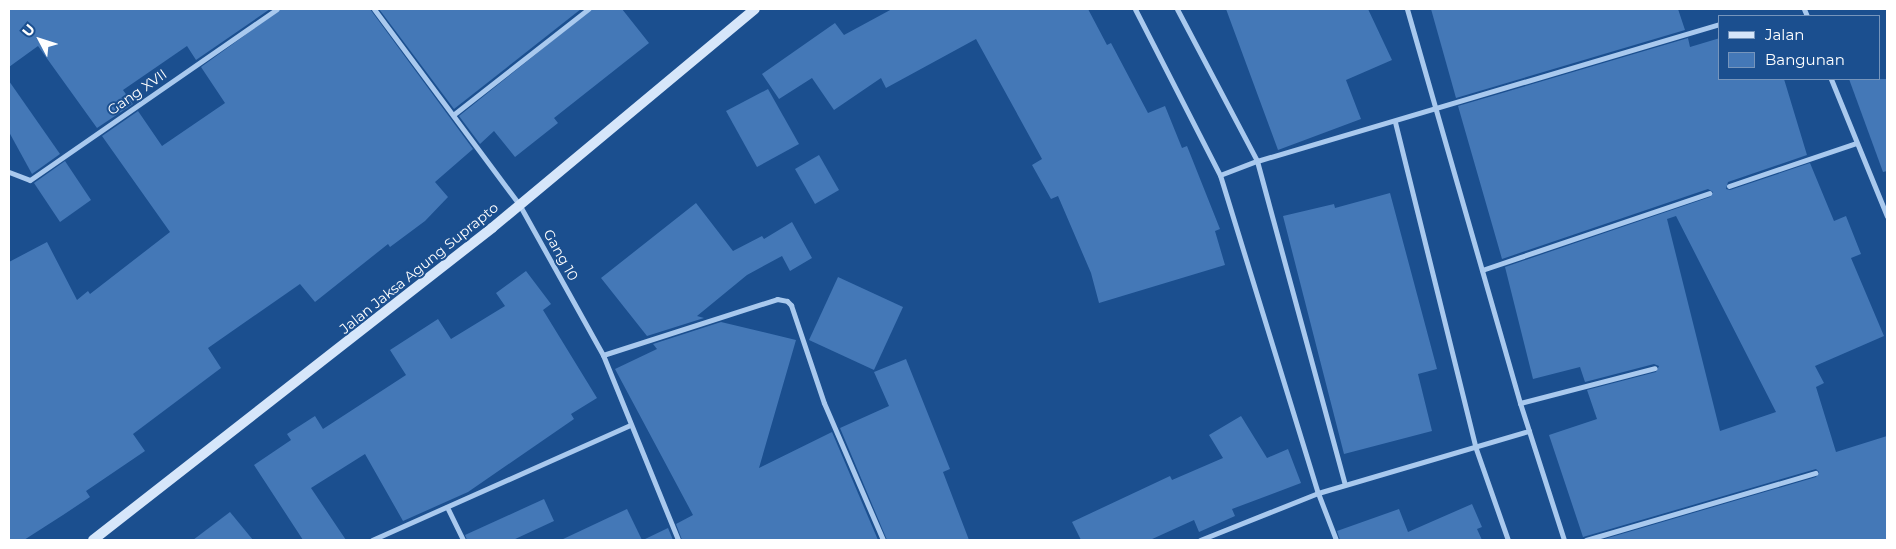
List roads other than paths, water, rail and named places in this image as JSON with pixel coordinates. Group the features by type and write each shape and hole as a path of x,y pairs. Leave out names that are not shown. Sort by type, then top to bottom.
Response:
{"main road":[{"name":"Jalan Jaksa Agung Suprapto","path":"93,540 225,440 520,204 755,9"}],"street":[{"name":"Gang XVII","path":"9,172 30,180 277,9"},
{"name":"Gang 10","path":"374,9 520,204 603,355 630,426 678,540"},
{"path":"453,115 588,9"},
{"path":"1135,9 1220,175 1318,493 1336,540"},
{"path":"1177,9 1257,162 1345,484"},
{"path":"1407,9 1520,403 1564,540"},
{"path":"1220,175 1257,162 1718,25"},
{"path":"1831,80 1887,216"},
{"path":"1395,122 1474,446 1508,540"},
{"path":"1729,186 1856,143"},
{"path":"1482,270 1709,193"},
{"path":"603,355 777,299 787,301 791,305 824,403 883,540"},
{"path":"1520,403 1655,368"},
{"path":"372,540 630,426"},
{"path":"1200,540 1318,493 1528,430"},
{"path":"1586,540 1815,473"},
{"path":"447,507 463,540"}]}
